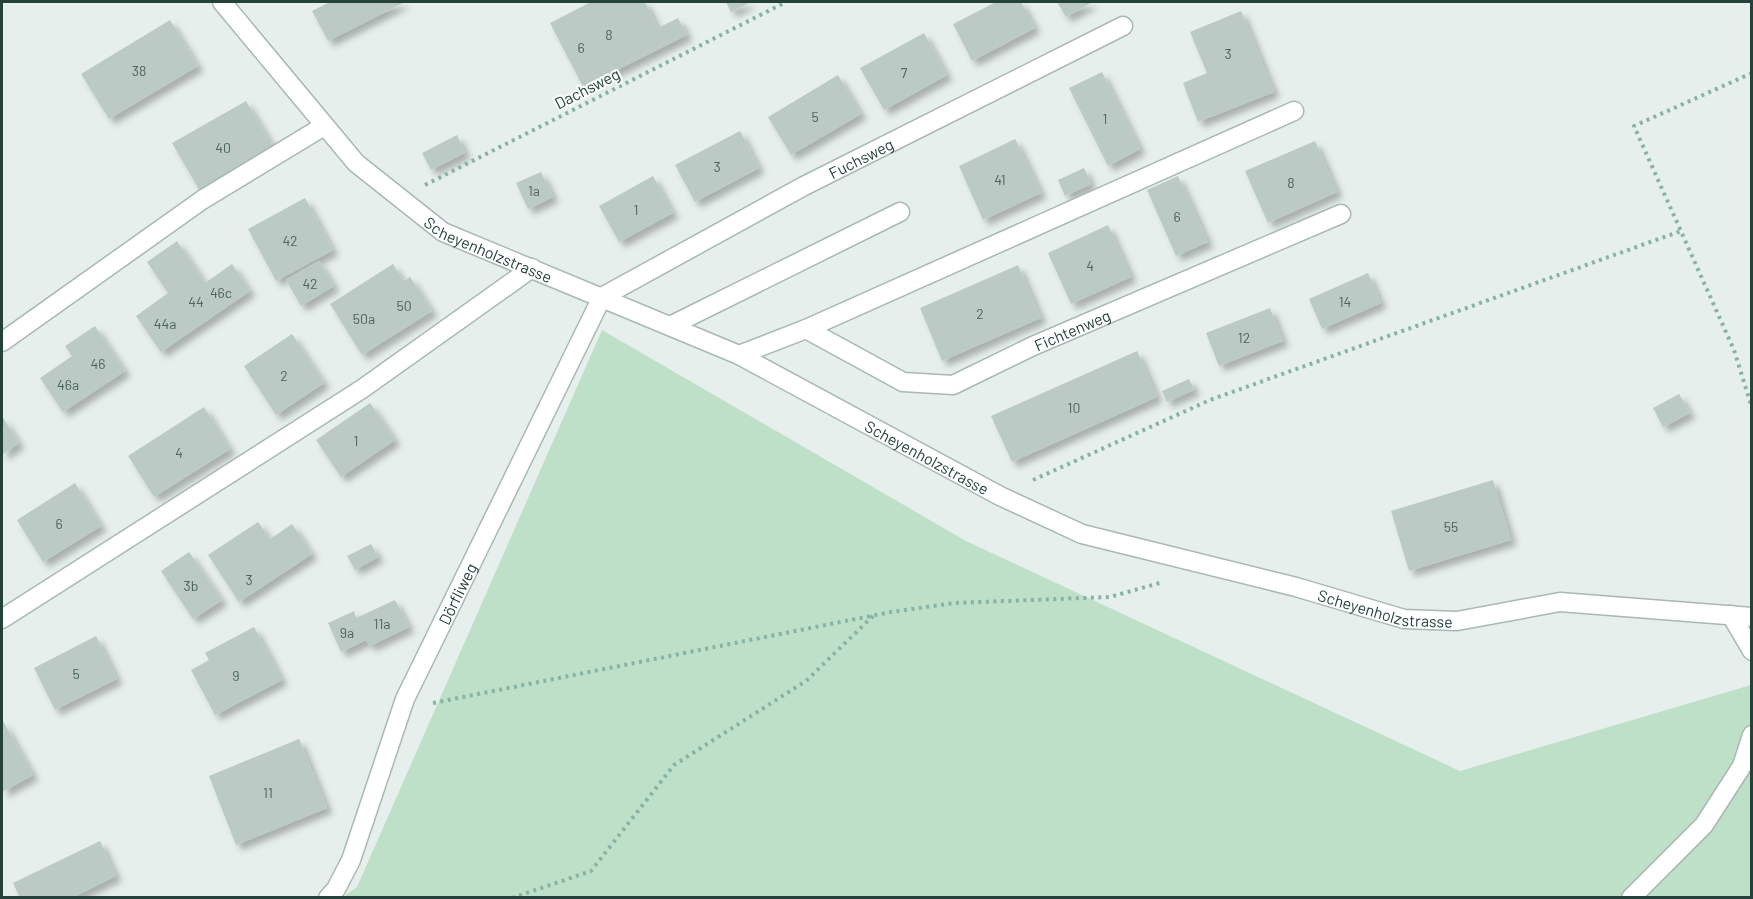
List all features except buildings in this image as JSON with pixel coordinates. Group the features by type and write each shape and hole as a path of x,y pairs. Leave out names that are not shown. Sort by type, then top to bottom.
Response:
{"street":[{"name":"Scheyenholzstrasse","path":"222,2 356,163 443,232 738,355 1000,496 1082,534 1296,586 1404,619 1457,621 1560,602 1752,616"},
{"name":"Fuchsweg","path":"602,297 804,186 1123,26"},
{"path":"738,355 806,329 1294,111"},
{"path":"2,342 202,200 324,126"},
{"path":"670,326 900,212"},
{"name":"Fichtenweg","path":"806,329 903,382 953,385 1032,346 1341,214"},
{"path":"2,619 362,389 532,268"},
{"name":"Dörfliweg","path":"328,897 336,889 351,860 401,710 464,575 513,483 602,297"},
{"path":"1731,615 1752,651"},
{"path":"1631,897 1704,825 1742,766 1752,735"}],"path":[{"name":"Dachsweg","path":"400,198 786,2"},
{"path":"1752,73 1634,126 1734,350 1752,408"},
{"path":"1000,496 1210,400 1681,231"},
{"path":"401,710 874,615 954,603 1110,597 1167,581"},
{"path":"512,897 591,871 674,765 806,681 874,615"}],"green space":[{"path":"602,330 966,541 1460,771 1751,685 1751,897 342,898 357,887"}]}
